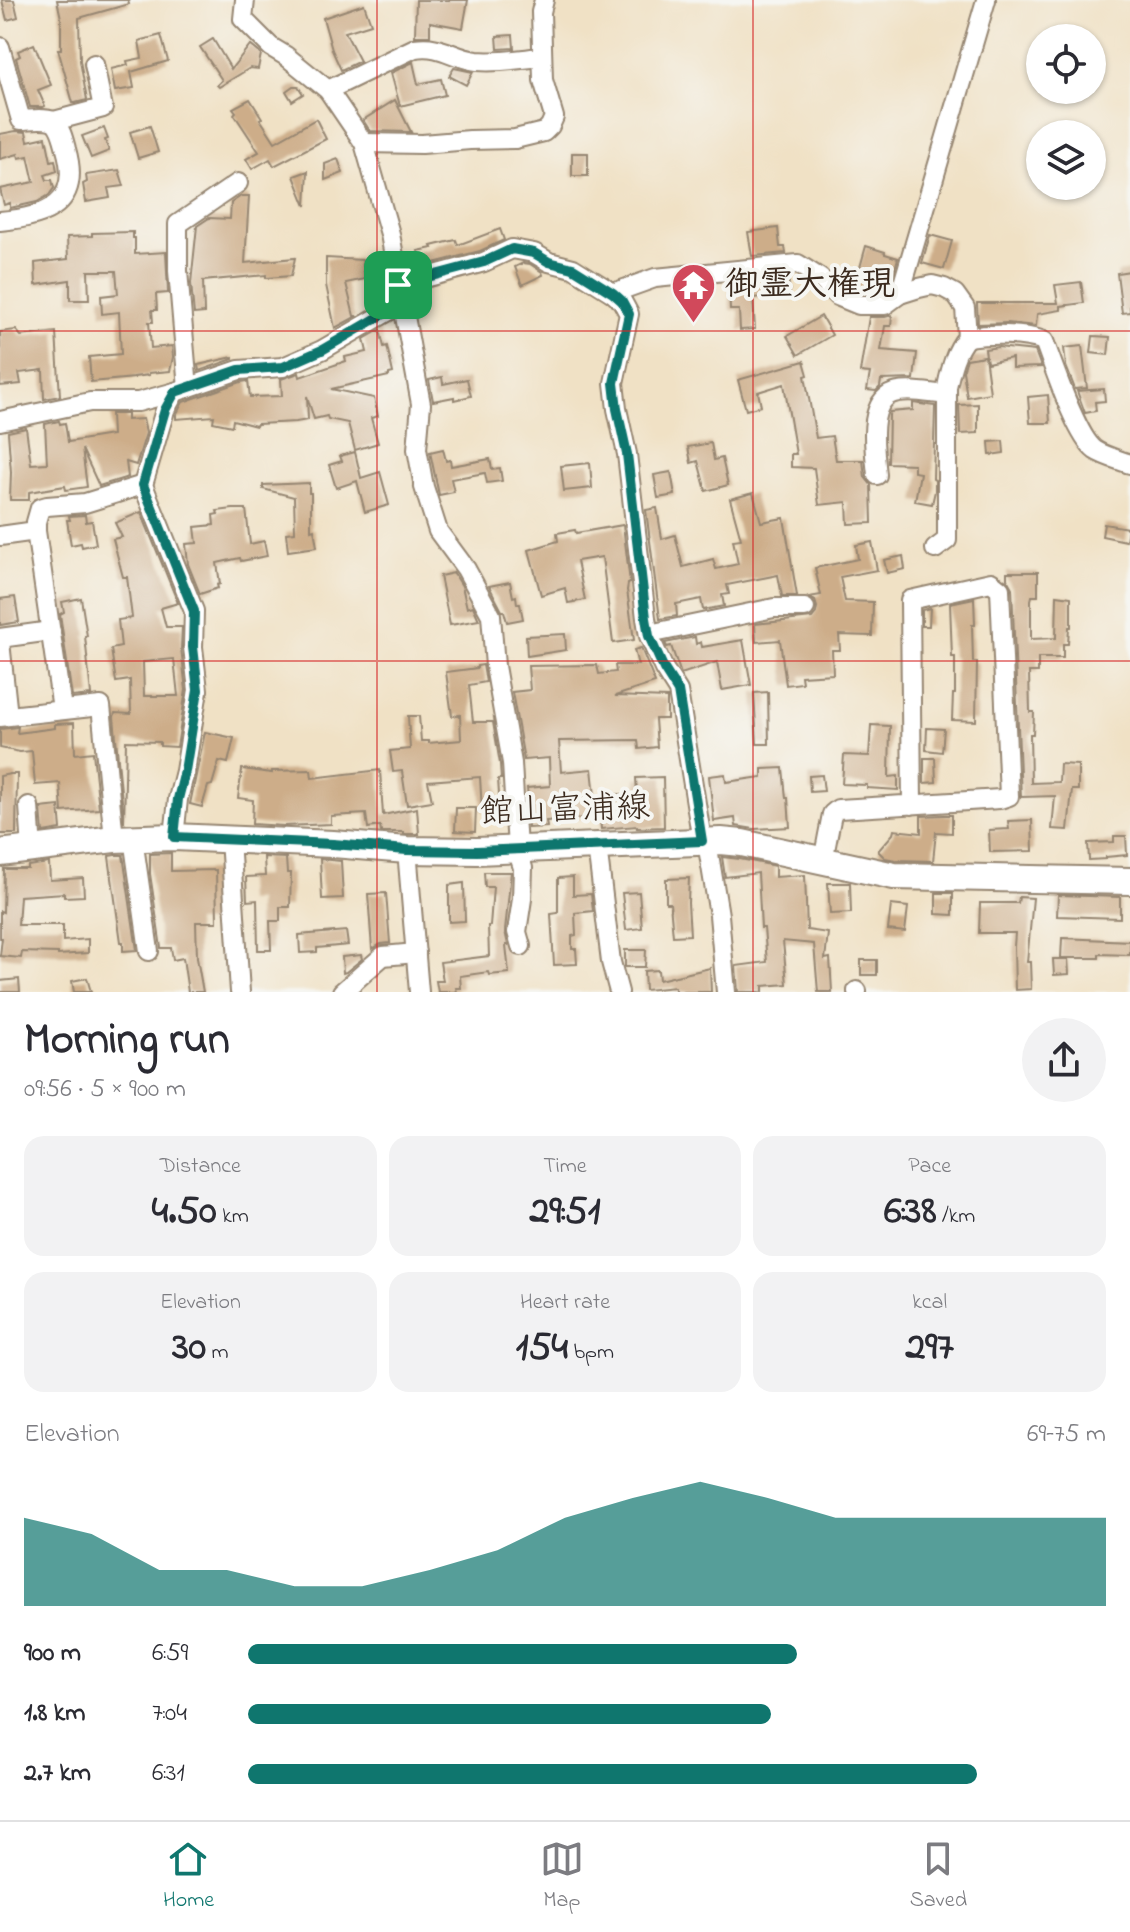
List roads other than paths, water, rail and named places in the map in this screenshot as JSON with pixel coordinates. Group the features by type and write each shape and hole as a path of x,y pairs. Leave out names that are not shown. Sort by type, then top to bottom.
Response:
{"main road":[{"name":"館山富浦線","path":"0,853 74,842 174,837 477,851 702,841 742,843 909,877 1130,881"}],"street":[{"path":"245,0 243,19 271,47 328,90 364,143 390,234 421,407 417,449 424,487 438,531 466,569 491,615 495,666 512,763 517,849 523,868 517,932 521,946"},
{"path":"364,143 422,144 515,139 544,132 554,117 543,80 541,12 544,0"},
{"path":"900,294 986,0"},
{"path":"0,47 6,94 21,120 54,121 103,108 94,64"},
{"path":"328,90 415,48 441,49 457,58 482,61 542,57"},
{"path":"0,221 25,219 40,213 67,193 71,170 54,121"},
{"path":"174,837 198,690 193,647 194,611 143,485 165,410 181,390 178,224 238,183"},
{"path":"398,285 484,262 512,249 534,253 549,262 573,268 613,293 629,314 614,383 627,454 649,634 664,669 678,691 702,841 708,848 719,915 726,992"},
{"path":"613,293 655,278 798,264 820,278 837,296 859,305 885,305 900,294 932,285 944,288 965,308 967,337"},
{"path":"0,421 90,402 138,402 239,370 283,367 322,350 389,311 398,285"},
{"path":"935,549 947,540 947,395 951,365 967,337 1034,337 1044,341 1084,437 1094,450 1130,464"},
{"path":"877,475 873,434 880,405 891,394 947,395"},
{"path":"62,709 36,531 37,515 40,508 47,506 95,501 143,485"},
{"path":"0,536 36,531"},
{"path":"823,861 832,814 838,809 912,805 1000,799 1009,796 1000,589 991,582 910,600 912,805"},
{"path":"649,634 774,608 805,608"},
{"path":"51,631 0,640 4,716 101,706 124,838 149,951"},
{"path":"29,806 32,850"},
{"path":"230,839 240,992"},
{"path":"597,846 611,962 619,992"},
{"path":"407,850 419,992"},
{"path":"342,992 383,956 416,953"}],"place":[{"name":"御霊大権現","path":"694,325"}]}
